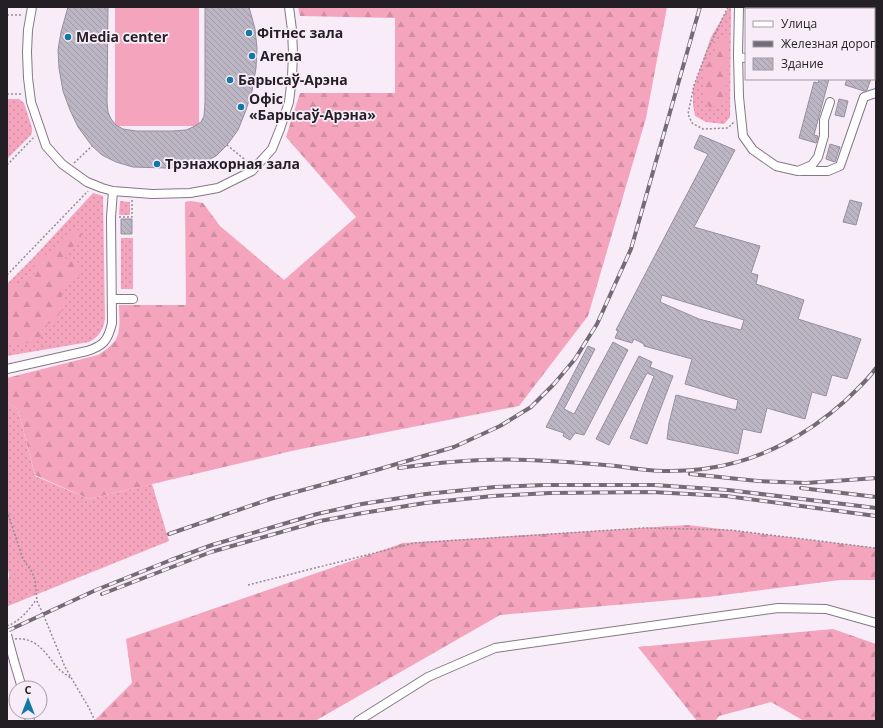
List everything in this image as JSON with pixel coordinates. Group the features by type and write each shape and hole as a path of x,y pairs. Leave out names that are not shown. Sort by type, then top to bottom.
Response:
{"street":[{"path":"32,7 26,52 28,78 31,102 46,146 62,164 87,182 112,191 152,194 190,193 218,188 252,171 272,149 289,102 292,77 293,53 289,7"},
{"path":"739,7 742,57 739,97 743,136 754,150 776,166 798,171 828,171 840,166 864,98 876,94"},
{"path":"798,171 812,165 818,157 824,136 824,120 830,102"},
{"path":"7,369 86,351 96,348 105,341 112,323 112,191"},
{"path":"112,299 133,299"},
{"path":"358,721 428,677 495,648 778,608 826,609 876,623"},
{"path":"10,637 14,661 20,680"}],"path":[{"path":"728,7 707,51 694,85 688,114 692,123 703,129 728,128 741,115"},
{"path":"7,15 25,15"},
{"path":"7,94 25,94"},
{"path":"7,165 36,135"},
{"path":"72,165 92,146"},
{"path":"227,146 249,164"},
{"path":"7,275 91,188"},
{"path":"119,217 132,217 132,198"},
{"path":"7,511 23,558 35,580 37,599 65,668 95,721"},
{"path":"248,584 414,543 644,528 730,530 876,548"},
{"path":"7,626 13,624 37,599"},
{"path":"10,637 33,642 43,649 59,668 73,681"}],"green space":[{"path":"115,7 199,7 199,126 115,126"},
{"path":"298,7 667,7 646,118 588,316 519,406 296,450 89,499 35,475 18,410 7,402 7,378 102,353 111,345 118,335 119,305 186,305 185,202 191,201 203,203 220,226 284,280 356,217 286,137 300,93 395,93 395,18 300,16"},
{"path":"729,7 731,7 730,117 724,124 706,122 695,116 693,89 711,37"},
{"path":"727,37 726,104 709,107 705,99 703,86 704,69 712,57 718,42"},
{"path":"7,99 19,99 24,103 32,132 31,135 7,159"},
{"path":"93,193 103,196 105,319 102,330 89,342 7,356 7,284"},
{"path":"120,201 130,202 130,215 119,215"},
{"path":"74,229 81,231 81,238 65,258 79,263 80,275 75,281 67,283 65,286 61,294 64,301 63,308 55,320 43,327 40,338 29,343 11,344 7,349 7,290 9,290 13,284 24,283 33,276 35,272 34,262 44,255 51,254 63,238"},
{"path":"121,238 133,238 133,289 121,289"},
{"path":"7,402 18,410 35,476 89,499 152,484 169,541 8,606"},
{"path":"688,525 876,548 876,580 840,580 708,597 500,615 315,721 94,721 132,683 126,639 403,543"},
{"path":"833,629 876,644 876,721 804,721 771,702 719,716 715,721 697,721 638,647"}],"building":[{"name":"Барысаў-Арэна","path":"68,7 108,7 107,102 108,112 116,125 123,129 136,131 173,131 186,130 193,127 201,122 204,116 205,7 249,7 255,29 257,48 256,68 252,91 246,110 238,130 227,145 216,156 204,162 186,167 133,167 116,162 102,155 92,146 78,127 63,91 58,50"},
{"path":"819,80 829,80 814,135 818,136 816,143 799,138 814,82 818,83"},
{"path":"847,80 871,80 867,90 864,91 845,85"},
{"path":"839,99 848,101 844,117 835,115"},
{"path":"700,135 735,150 694,227 760,246 751,273 758,275 756,284 804,300 798,319 861,339 847,379 832,375 826,396 812,392 805,419 767,408 761,433 743,429 738,454 667,439 669,423 676,395 736,410 738,400 685,384 692,359 644,346 644,344 634,339 632,343 615,338 618,331 616,330 708,154 694,148","holes":["662,295 744,320 741,330 699,319 660,302"]},
{"path":"830,144 840,147 835,162 826,159"},
{"path":"850,200 862,203 856,225 843,222"},
{"path":"121,219 132,219 132,234 121,234"},
{"path":"613,342 628,350 584,435 575,433 570,440 563,436 564,433 546,427 588,346 595,349 564,409 574,414"},
{"path":"639,356 652,362 650,367 673,376 647,444 630,438 654,376 647,373 609,445 596,439"}],"railway":[{"path":"169,534 270,499 454,447 500,426 531,407 554,384 575,359 597,324 631,249 700,7"},
{"path":"399,468 479,460 572,462 664,471 698,470 728,465 764,453 782,445 815,425 845,401 876,368"},
{"path":"690,474 758,481 806,483 876,478"},
{"path":"7,631 96,590 212,545 317,514 362,504 426,494 495,487 544,485 654,485 728,490 876,508"},
{"path":"801,488 876,497"},
{"path":"102,594 211,552 320,521 425,503 493,496 550,493 652,492 726,496 876,516"}],"place":[{"name":"Фітнес зала","path":"249,33"},
{"name":"Media center","path":"68,37"},
{"name":"Arena","path":"252,56"},
{"name":"Барысаў-Арэна","path":"230,80"},
{"name":"Офіс «Барысаў-Арэна»","path":"241,107"},
{"name":"Трэнажорная зала","path":"157,164"}]}
